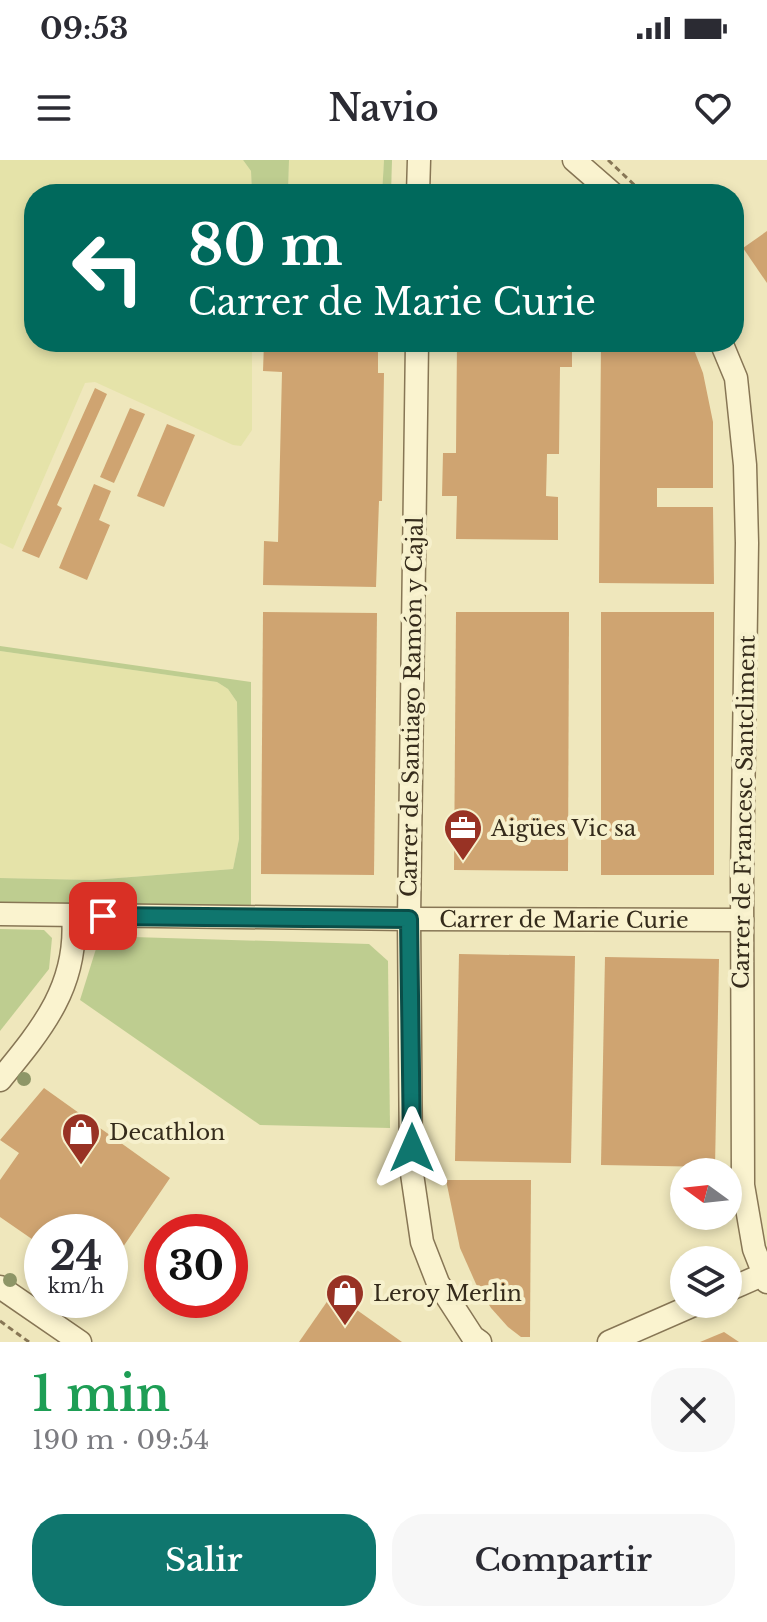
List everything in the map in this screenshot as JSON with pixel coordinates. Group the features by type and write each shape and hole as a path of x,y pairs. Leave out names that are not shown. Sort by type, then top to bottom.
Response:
{"street":[{"path":"418,184 419,160"},
{"path":"574,160 602,184"},
{"name":"Carrer de Santiago Ramón y Cajal","path":"417,352 409,919 411,1167 422,1242 438,1283 480,1342"},
{"name":"Carrer de Francesc Santcliment","path":"725,352 736,378 745,465 747,543 742,920 743,1185 754,1249 765,1278"},
{"name":"Carrer de Marie Curie","path":"0,914 742,920"},
{"path":"0,1080 55,1007 73,961 73,915"},
{"path":"742,1285 765,1278"},
{"path":"0,1287 80,1342"},
{"path":"609,1342 670,1315"}],"path":[{"path":"0,1321 29,1342"}],"shaded area":[{"path":"0,160 243,160 251,171 252,184 24,184 24,352 252,352 252,430 241,446 233,445 95,382 85,383 13,549 0,543"},
{"path":"289,160 384,160 383,184 288,184"},
{"path":"0,651 217,682 228,689 237,702 239,839 233,869 93,880 0,878"}],"green space":[{"path":"243,160 289,160 288,184 252,184 251,171"},
{"path":"384,160 392,160 391,184 383,184"},
{"path":"0,646 251,682 251,910 0,905 0,878 93,880 233,869 239,839 237,702 228,689 217,682 0,651"},
{"path":"0,929 44,930 52,938 49,969 0,1031"},
{"path":"100,936 369,944 388,961 390,1128 260,1125 80,1000"}],"building":[{"path":"767,231 767,283 744,249"},
{"path":"264,352 378,352 378,373 384,373 382,501 379,501 376,587 263,585 264,541 278,542 282,372 263,371"},
{"path":"457,352 572,352 572,367 560,367 559,454 547,454 546,496 558,497 558,540 456,539 457,496 442,496 443,453 456,453"},
{"path":"601,352 695,352 703,373 713,422 713,488 657,488 657,507 713,507 714,584 599,583"},
{"path":"95,388 107,394 57,505 62,508 39,558 22,551"},
{"path":"130,408 145,414 114,483 100,477"},
{"path":"167,424 195,435 164,507 137,496"},
{"path":"94,484 111,491 99,520 110,525 87,580 59,568"},
{"path":"263,612 377,613 374,875 261,874"},
{"path":"456,612 569,612 568,871 454,870"},
{"path":"601,612 714,612 714,875 601,875"},
{"path":"459,954 575,956 571,1163 455,1161"},
{"path":"605,957 719,959 715,1158 670,1158 670,1166 601,1165"},
{"name":"Decathlon","path":"44,1088 170,1178 128,1240 128,1214 24,1214 24,1234 0,1217 0,1180 19,1153 0,1140"},
{"path":"446,1180 531,1180 530,1337 521,1337 508,1327 476,1284 460,1248"},
{"name":"Leroy Merlin","path":"333,1293 402,1342 299,1342"},
{"path":"724,1332 739,1342 700,1342"}],"place":[{"name":"Aigües Vic sa","path":"463,862"},
{"name":"Decathlon","path":"81,1166"},
{"name":"Leroy Merlin","path":"345,1327"}],"route":[{"path":"103,916 409,919 412,1148"}]}
